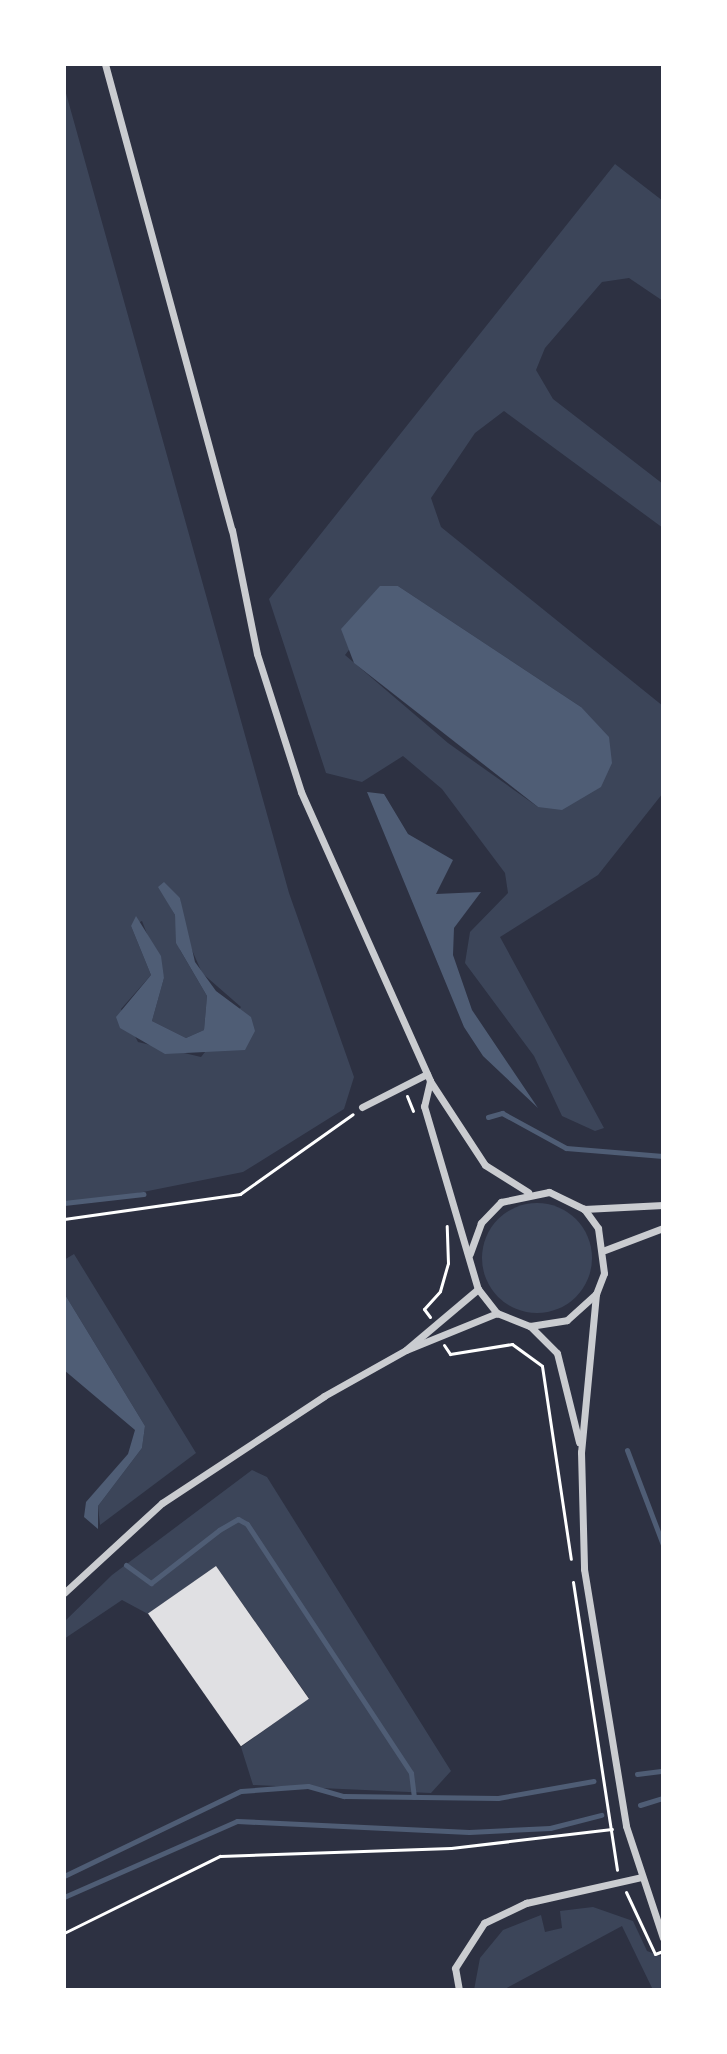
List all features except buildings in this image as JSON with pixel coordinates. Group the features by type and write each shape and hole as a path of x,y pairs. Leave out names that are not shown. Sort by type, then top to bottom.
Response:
{"street":[{"path":"105,64 232,530 257,654 301,792 428,1077 485,1165 528,1192"},
{"path":"362,1107 428,1077"},
{"path":"428,1077 424,1106 478,1289 497,1313 530,1326 561,1363 581,1452"},
{"path":"470,1254 481,1223 501,1202 528,1192 549,1192 584,1209 663,1205"},
{"path":"584,1209 605,1250 596,1294 581,1452 584,1569 617,1780 641,1877 663,1938"},
{"path":"605,1250 663,1228"},
{"path":"64,1593 162,1503 406,1350 434,1322 478,1289"},
{"path":"530,1326 567,1320 596,1294"},
{"path":"406,1350 497,1313"},
{"path":"459,1990 455,1968 484,1923 526,1903 641,1877"}],"path":[{"path":"64,1219 240,1194 362,1107"},
{"path":"434,1322 424,1309 440,1291 448,1263 443,1211"},
{"path":"441,1338 450,1354 512,1344 542,1366 566,1507 580,1659 621,1882 655,1954 663,1951"},
{"path":"64,1933 220,1856 451,1848 612,1829"}],"shaded area":[{"path":"64,86 289,893 354,1077 344,1109 243,1172 88,1203 64,1203","holes":["160,888 180,898 185,934 202,973 241,1007 201,1057 138,1042 121,1009 151,975 131,926 142,921 164,978 152,1021 186,1038 204,1030 207,996 180,950 175,915"]},
{"path":"615,164 663,201 663,301 629,278 602,282 545,348 536,370 553,399 663,484 663,528 504,411 475,433 431,498 441,527 663,706 663,793 598,875 500,937 604,1128 595,1131 562,1116 534,1056 465,963 470,932 508,893 505,873 442,789 403,756 362,782 326,773 269,599","holes":["398,586 581,707 538,807 448,743 345,655"]},
{"path":"380,586 398,586 581,707 609,737 612,763 601,787 562,810 538,807 354,663 341,629"},
{"path":"367,792 384,794 408,834 453,860 436,894 481,892 454,928 453,955 472,1010 538,1108 483,1056 464,1027"},
{"path":"164,882 180,898 195,962 216,991 251,1017 255,1031 245,1050 165,1054 120,1028 116,1017 151,975 131,926 136,916 161,956 164,978 152,1021 186,1038 204,1030 207,996 176,943 175,915 158,887"},
{"path":"537,1203 558,1207 576,1219 588,1237 592,1258 588,1279 576,1297 558,1309 537,1313 516,1309 498,1297 486,1279 482,1258 486,1237 498,1219 516,1207"},
{"path":"74,1254 196,1453 100,1525 98,1506 142,1448 145,1426 64,1293 64,1260"},
{"path":"64,1293 145,1426 142,1448 98,1506 98,1529 84,1517 86,1502 128,1454 135,1430 64,1370"},
{"path":"252,1470 267,1477 451,1771 431,1793 253,1785 241,1747 309,1698 216,1566 148,1614 122,1600 64,1639 64,1622 112,1575"},
{"path":"593,1907 633,1921 647,1951 663,1957 663,1990 653,1990 622,1926 503,1990 474,1990 480,1958 503,1930 541,1915 545,1932 562,1928 560,1911"}],"waterway":[{"path":"488,1117 502,1113 566,1148 663,1156"},
{"path":"64,1203 143,1194"},
{"path":"627,1450 663,1545"},
{"path":"126,1565 151,1583 219,1530 238,1519 247,1524 411,1773 414,1797"},
{"path":"637,1774 663,1771"},
{"path":"64,1876 241,1791 308,1786 344,1796 498,1798 593,1781"},
{"path":"640,1805 663,1798"},
{"path":"64,1897 237,1821 469,1832 550,1828 601,1815"}]}
